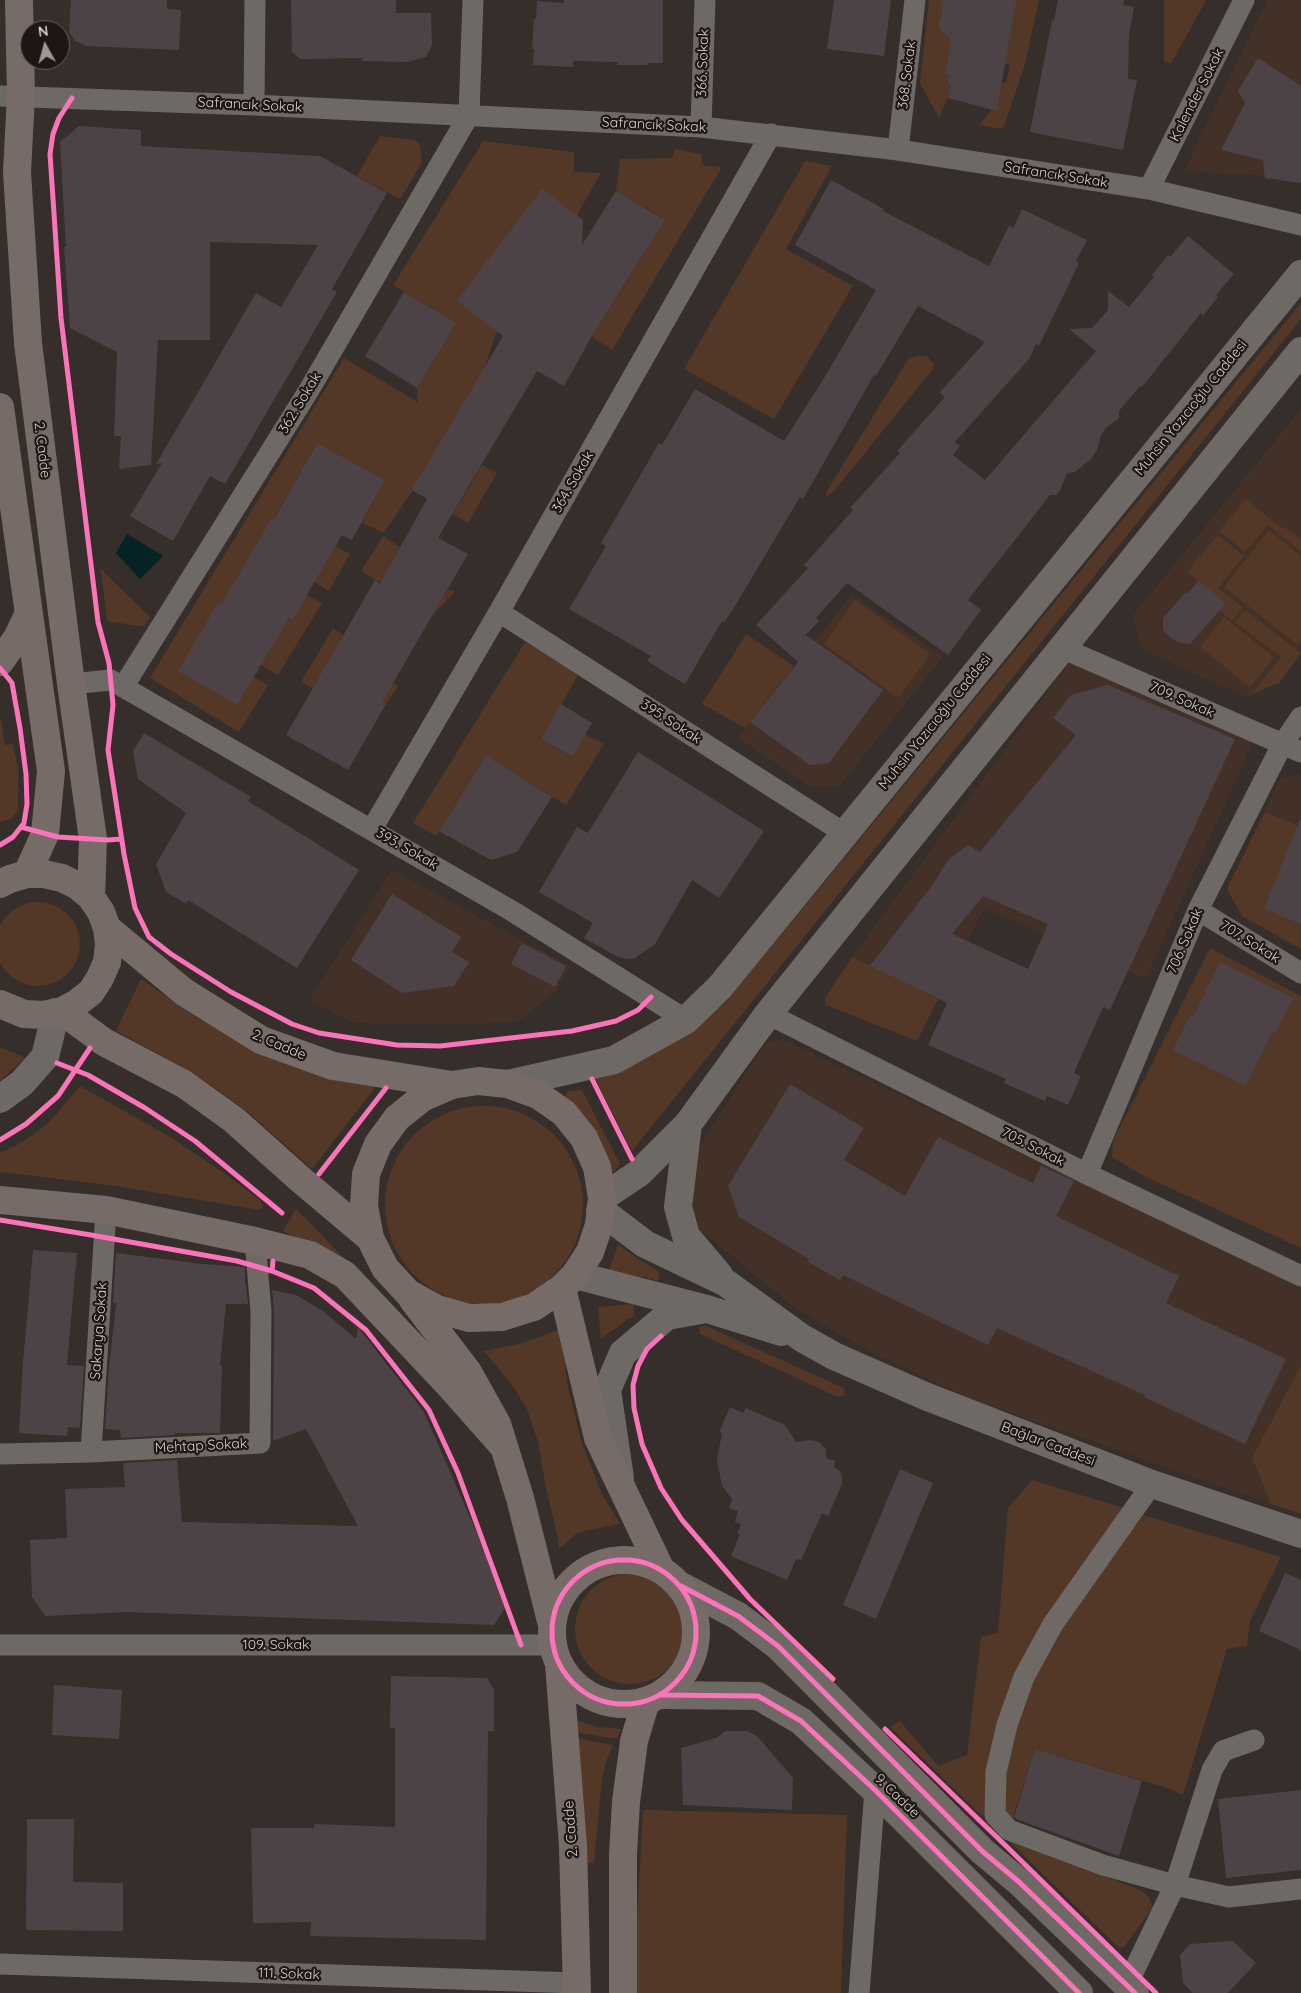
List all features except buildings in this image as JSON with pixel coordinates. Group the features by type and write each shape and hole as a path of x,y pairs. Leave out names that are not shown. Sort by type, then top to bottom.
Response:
{"main road":[{"name":"2. Cadde","path":"18,0 10,96 28,343 71,684 94,839 91,897"},
{"name":"Muhsin Yazıcıoğlu Caddesi","path":"508,1084 614,1060 686,1020 720,986 1301,274"},
{"path":"601,1204 639,1173 688,1124 768,1014 1301,351"},
{"path":"0,407 51,771 46,834 9,877"},
{"path":"0,662 18,638 28,615"},
{"path":"0,1004 6,1008 26,1014 43,1015 59,1012 78,1003 90,992 100,978 108,954 107,928 101,912 91,897 78,886 62,878 44,874 9,877"},
{"name":"2. Cadde","path":"107,928 184,992 261,1040 333,1066 452,1085"},
{"path":"0,1099 22,1083 45,1057 59,1012"},
{"path":"59,1012 104,1042 184,1084 234,1120 370,1238"},
{"path":"408,1292 436,1309 469,1318 502,1317 534,1307 568,1281 590,1252 599,1225 601,1204 597,1167 584,1138 564,1113 538,1095 508,1084 478,1081 452,1085 422,1098 397,1118 378,1144 366,1174 364,1206 370,1238 385,1268 408,1292 468,1372 497,1424 520,1498 554,1645 571,1682 587,1694 606,1702 626,1704 654,1698 680,1678 692,1657 697,1632 693,1608 671,1578 598,1438 568,1281"},
{"path":"688,1124 678,1208 686,1236 726,1283"},
{"path":"0,1200 106,1210 255,1241 310,1255 346,1275 504,1447"},
{"path":"601,1204 645,1244 726,1283 802,1338"},
{"path":"568,1281 707,1309 802,1338"},
{"path":"621,1485 607,1390 623,1353 667,1316 707,1309"},
{"name":"Bağlar Caddesi","path":"802,1338 834,1356 925,1396 1152,1484 1301,1534"},
{"path":"554,1645 558,1602 572,1582 591,1567 614,1560 638,1561 671,1578"},
{"name":"9. Cadde","path":"671,1578 738,1616 778,1646 982,1850 1018,1881 1131,1989"},
{"name":"2. Cadde","path":"554,1645 573,1846 577,1988"},
{"name":"9. Cadde","path":"654,1698 758,1696 801,1721 874,1790 1079,1993"},
{"path":"623,1993 623,1854 626,1802 634,1741 654,1698"}],"street":[{"path":"254,105 255,0"},
{"path":"469,115 473,0"},
{"name":"366. Sokak","path":"701,127 705,0"},
{"name":"368. Sokak","path":"898,150 915,0"},
{"name":"Kalender Sokak","path":"1149,189 1244,0"},
{"name":"Safrancık Sokak","path":"10,96 254,105 701,127 898,150 1149,189 1301,225"},
{"name":"362. Sokak","path":"123,687 309,390 469,115"},
{"name":"364. Sokak","path":"372,829 499,612 771,134"},
{"name":"395. Sokak","path":"499,612 844,833"},
{"name":"709. Sokak","path":"1062,648 1292,748"},
{"name":"393. Sokak","path":"71,684 111,680 520,916 686,1020"},
{"name":"706. Sokak","path":"1086,1174 1198,910 1292,748 1301,717"},
{"name":"707. Sokak","path":"1198,910 1301,973"},
{"name":"705. Sokak","path":"768,1014 1086,1174 1301,1276"},
{"name":"Sakarya Sokak","path":"92,1452 106,1210"},
{"name":"Mehtap Sokak","path":"0,1454 92,1452 260,1443 261,1312 255,1241"},
{"path":"1152,1484 1058,1617 1024,1677 1007,1725 996,1772 995,1815 1009,1830 1103,1865 1175,1885 1229,1897 1301,1889"},
{"name":"109. Sokak","path":"0,1645 554,1645"},
{"path":"1131,1989 1175,1885 1212,1770 1223,1750 1254,1740"},
{"path":"860,1993 874,1790"},
{"name":"111. Sokak","path":"0,1964 577,1988"}],"shaded area":[{"path":"929,0 1039,0 1024,68 1003,129 979,125 992,109 1002,83 1006,83 1010,65 950,50 944,74 949,75 947,84 951,85 948,98 939,118 920,83"},
{"path":"1164,0 1206,0 1171,64 1164,61"},
{"path":"1267,0 1301,0 1301,178 1184,171"},
{"path":"380,136 415,140 420,145 422,163 400,199 357,176"},
{"path":"483,141 574,152 574,172 601,173 577,215 519,295 494,339 485,367 413,490 384,533 362,523 385,480 317,443 235,587 291,620 306,595 322,603 278,675 261,665 254,677 268,685 239,732 150,678 344,358 418,402 417,388 456,323 393,285"},
{"path":"675,149 701,154 702,165 722,167 612,350 586,333 604,317 665,220 645,207 641,213 636,203 616,191 620,159 672,158"},
{"path":"805,161 832,166 786,249 853,286 774,419 684,369"},
{"path":"1301,303 1301,319 632,1151 595,1078 672,1040 725,1003"},
{"path":"926,356 934,363 933,369 835,490 825,498 828,489 909,358"},
{"path":"1301,409 1301,655 1279,683 1246,697 1141,649 1133,615"},
{"path":"482,465 497,473 468,523 453,514"},
{"path":"1246,499 1280,527 1286,528 1301,539 1301,552 1268,525 1245,552 1219,531"},
{"path":"1269,530 1301,556 1301,642 1298,645 1224,587"},
{"path":"1218,535 1244,556 1218,588 1243,608 1232,621 1219,610 1225,603 1187,572"},
{"path":"383,536 400,547 391,565 445,595 448,590 455,591 434,614 361,571"},
{"path":"328,542 350,554 329,591 314,582"},
{"path":"101,569 150,617 144,627 107,621"},
{"path":"852,594 943,657 839,787 811,787 738,738"},
{"path":"855,600 930,654 898,698 824,644"},
{"path":"1245,610 1301,653 1279,683 1252,694 1281,657 1235,622"},
{"path":"1224,617 1274,657 1250,687 1200,647"},
{"path":"333,628 343,635 336,649 398,686 386,704 313,689 301,682"},
{"path":"746,634 794,666 745,728 702,704"},
{"path":"525,642 579,674 541,739 571,757 585,734 604,744 566,805 486,757 436,836 413,823"},
{"path":"1071,660 1254,740 1146,979 984,908 938,999 852,957"},
{"path":"0,715 5,745 13,744 18,769 18,810 11,819 0,822"},
{"path":"1301,774 1301,949 1242,916 1227,889 1280,779"},
{"path":"1265,812 1298,826 1301,949 1242,916 1227,889"},
{"path":"392,870 570,966 558,989 519,1021 463,1025 353,1023 309,1000"},
{"path":"38,902 61,909 73,921 80,944 73,967 61,979 38,986 15,979 3,967 -4,944 3,921 15,909"},
{"path":"1210,948 1301,996 1301,1248 1144,1176 1112,1157 1113,1141"},
{"path":"852,957 938,999 917,1041 826,1005 825,998"},
{"path":"141,979 199,1019 230,1035 377,1085 312,1169 249,1113 215,1088 183,1067 116,1031"},
{"path":"777,1040 791,1043 1301,1288 1301,1365 1252,1458 1271,1504 969,1398 873,1353 795,1308 698,1228 684,1186 687,1167 760,1050 767,1042"},
{"path":"0,1047 25,1058 0,1081"},
{"path":"80,1086 172,1138 260,1200 263,1206 260,1210 116,1186 0,1172 0,1153 37,1132 53,1118"},
{"path":"582,1090 620,1164 613,1173 609,1172 564,1097 568,1091"},
{"path":"484,1106 513,1110 531,1118 554,1135 571,1158 579,1176 583,1205 579,1234 571,1252 554,1275 531,1292 513,1300 484,1304 455,1300 437,1292 414,1275 397,1252 389,1234 385,1205 389,1176 397,1158 414,1135 437,1118 455,1110"},
{"path":"296,1209 372,1287 308,1244 283,1231"},
{"path":"618,1245 660,1273 658,1281 644,1277 606,1279"},
{"path":"633,1304 635,1316 601,1339 598,1307"},
{"path":"706,1326 844,1388 845,1395 838,1397 700,1334 699,1327"},
{"path":"561,1329 567,1383 581,1440 602,1494 620,1524 576,1534 559,1549 538,1442 527,1409 510,1382 484,1351 519,1344"},
{"path":"1301,1365 1301,1514 1271,1504 1252,1458"},
{"path":"1032,1480 1127,1509 1049,1619 990,1812 982,1816 890,1727 900,1721 938,1766 967,1755 981,1637 998,1633 1008,1508"},
{"path":"1144,1515 1281,1557 1250,1621 1247,1646 1227,1649 1183,1795 1168,1788 1035,1749 1011,1824 1001,1809 1010,1747 1031,1680 1083,1592"},
{"path":"630,1574 651,1578 669,1590 681,1608 685,1629 681,1650 669,1668 651,1680 630,1684 609,1680 591,1668 579,1650 575,1629 579,1608 591,1590 609,1578"},
{"path":"573,1719 597,1727 622,1729 616,1739 574,1732"},
{"path":"575,1738 613,1745 602,1778 594,1863 587,1863"},
{"path":"643,1810 847,1815 841,1993 633,1993"},
{"path":"1012,1839 1142,1891 1150,1899 1153,1907 1124,1947 1119,1948 1009,1841"}],"water":[{"path":"127,534 163,556 140,579 116,553"}],"cycle path":[{"path":"72,98 59,118 53,134 50,154 61,318 98,622 109,663 113,705 108,750 124,854 135,908 149,937 171,954 231,992 292,1024 319,1033 397,1045 440,1046 572,1031 616,1021 638,1010 651,997"},
{"path":"0,668 12,683 26,774 27,804 24,823 13,837 0,845"},
{"path":"21,827 58,837 121,839"},
{"path":"0,1140 26,1124 58,1096 90,1048"},
{"path":"57,1063 88,1075 145,1108 195,1141 282,1213"},
{"path":"592,1079 632,1159"},
{"path":"319,1174 386,1088"},
{"path":"0,1220 237,1261 272,1271"},
{"path":"273,1261 272,1271 314,1288 366,1330 429,1410 458,1473 521,1645"},
{"path":"661,1336 647,1349 638,1366 633,1385 634,1408 642,1444 661,1488 682,1520 750,1599 833,1679"},
{"path":"624,1560 652,1565 675,1581 691,1604 696,1632 691,1660 675,1683 652,1699 624,1704 596,1699 573,1683 557,1660 552,1632 557,1604 573,1581 596,1565 624,1560"},
{"path":"681,1586 738,1616 778,1646 982,1851 1018,1881 1135,1993"},
{"path":"661,1695 758,1696 801,1721 875,1790 1079,1993"},
{"path":"885,1729 1156,1993"}]}
